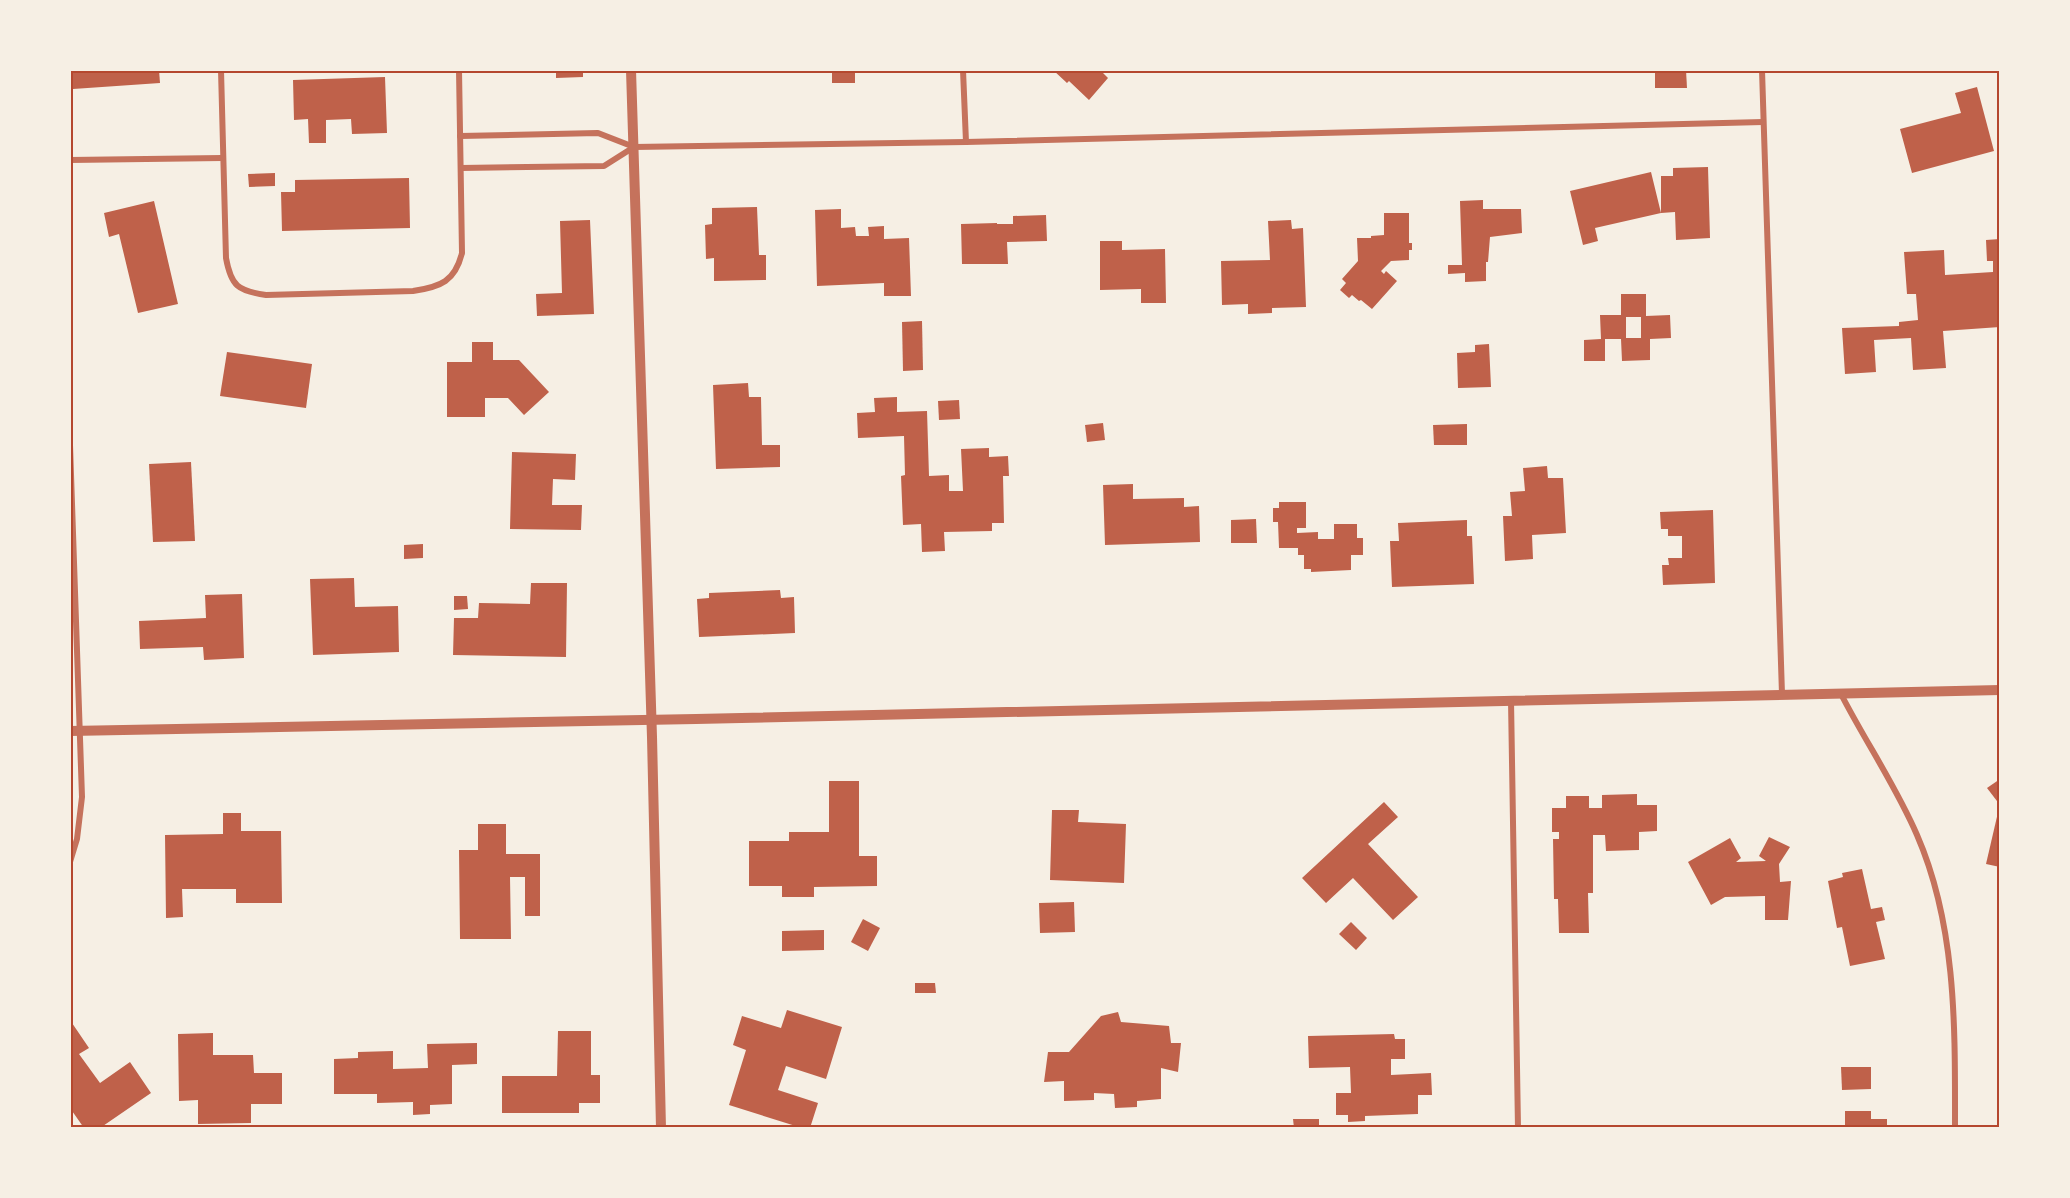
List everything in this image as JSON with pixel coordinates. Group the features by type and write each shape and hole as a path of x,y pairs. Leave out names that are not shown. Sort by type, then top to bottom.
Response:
{"street":[{"path":"221,70 226,258 232,281 237,286 249,292 266,295 413,291 435,287 453,274 459,265 462,253 459,70"},
{"path":"632,70 652,720 661,1128"},
{"path":"963,70 966,142"},
{"path":"1762,70 1782,694"},
{"path":"460,136 598,133 634,147 966,142 1763,122"},
{"path":"461,168 604,166 634,147"},
{"path":"70,160 222,158"},
{"path":"70,445 75,731 82,797 77,839 70,862"},
{"path":"75,731 2000,690"},
{"path":"1841,693 1904,808 1917,835 1932,878 1944,931 1954,1008 1955,1128"},
{"path":"1511,700 1518,1128"}],"building":[{"path":"72,70 159,70 160,83 73,89"},
{"path":"556,70 583,70 583,77 556,78"},
{"path":"832,70 855,70 855,83 832,83"},
{"path":"1053,70 1100,70 1108,78 1089,100"},
{"path":"1655,70 1686,70 1687,88 1655,88"},
{"path":"385,77 387,133 352,134 351,119 326,120 326,143 309,143 308,119 294,120 293,80"},
{"path":"1977,87 1994,151 1912,173 1900,129 1961,113 1955,93"},
{"path":"1708,167 1710,238 1676,240 1675,212 1661,213 1661,176 1673,176 1673,168"},
{"path":"1651,172 1661,213 1595,228 1598,241 1583,245 1570,191"},
{"path":"275,173 275,186 249,187 248,174"},
{"path":"409,178 410,228 282,231 281,192 295,192 295,180"},
{"path":"1483,200 1483,209 1521,209 1522,233 1490,237 1486,281 1465,282 1465,273 1448,274 1448,265 1462,265 1460,201"},
{"path":"154,201 178,304 138,313 119,234 109,237 104,213"},
{"path":"757,207 759,255 766,255 766,280 714,281 714,258 706,259 705,225 712,224 712,208"},
{"path":"841,209 841,228 855,227 856,236 869,236 868,227 884,226 884,239 909,238 911,296 884,296 884,283 817,286 815,210"},
{"path":"1384,213 1409,213 1409,243 1412,243 1412,250 1409,250 1409,260 1391,261 1381,271 1384,274 1386,271 1397,281 1372,309 1352,295 1349,298 1340,290 1346,283 1342,279 1358,261 1357,238 1384,235"},
{"path":"1046,215 1047,241 1007,242 1008,264 962,264 961,224 1013,224 1013,216"},
{"path":"590,220 594,314 537,316 536,294 562,293 560,221"},
{"path":"1291,220 1292,229 1303,228 1306,307 1272,308 1272,313 1248,314 1248,304 1222,305 1221,261 1270,260 1268,221"},
{"path":"2000,239 2000,327 1943,331 1946,368 1913,370 1911,338 1874,340 1876,372 1845,374 1842,328 1899,326 1899,322 1918,320 1916,294 1907,294 1904,252 1944,250 1945,275 1993,272 1993,261 1987,261 1986,240"},
{"path":"1100,241 1122,241 1122,250 1165,249 1166,303 1141,303 1141,289 1100,290"},
{"path":"1621,294 1646,294 1646,316 1670,315 1671,338 1650,339 1650,360 1622,361 1621,339 1605,339 1605,361 1584,361 1584,340 1601,339 1600,315 1621,315","holes":["1626,317 1641,317 1641,338 1626,338"]},
{"path":"922,321 923,370 903,371 902,322"},
{"path":"472,342 493,342 493,360 519,360 549,392 524,415 508,398 485,398 485,417 447,417 447,362 472,362"},
{"path":"1489,344 1491,387 1458,388 1457,353 1475,352 1475,345"},
{"path":"227,352 312,364 306,408 220,396"},
{"path":"748,383 749,397 761,397 762,445 780,445 780,467 716,469 713,385"},
{"path":"897,397 897,412 927,411 929,476 949,475 949,491 963,491 961,449 989,448 989,457 1008,456 1009,476 1003,476 1004,523 992,523 992,531 944,532 945,551 922,552 921,524 903,525 901,476 905,475 904,436 858,438 857,413 875,412 874,398"},
{"path":"959,400 960,419 939,420 938,401"},
{"path":"1103,423 1105,440 1087,442 1085,425"},
{"path":"1467,424 1467,445 1434,445 1433,425"},
{"path":"512,452 576,454 575,480 553,479 552,505 582,505 581,530 510,529"},
{"path":"191,462 195,541 153,542 149,464"},
{"path":"1547,466 1548,478 1563,478 1566,533 1532,535 1533,559 1505,561 1503,516 1512,516 1510,492 1525,491 1523,468"},
{"path":"1133,484 1133,499 1184,498 1184,507 1199,506 1200,542 1105,545 1103,485"},
{"path":"1279,502 1306,502 1306,528 1297,528 1297,533 1318,532 1318,539 1334,539 1334,524 1357,524 1357,538 1363,538 1363,555 1351,555 1351,570 1311,572 1311,569 1304,569 1304,555 1298,555 1298,548 1279,548 1278,522 1273,522 1273,508 1279,508"},
{"path":"1713,510 1715,583 1663,585 1662,565 1669,565 1668,558 1682,558 1682,536 1668,536 1668,529 1661,529 1660,512"},
{"path":"1256,519 1257,543 1231,543 1231,520"},
{"path":"1467,520 1467,536 1472,536 1474,584 1392,587 1390,541 1399,541 1398,523"},
{"path":"423,544 423,558 404,559 404,545"},
{"path":"354,578 355,607 398,606 399,652 313,655 310,579"},
{"path":"531,583 567,583 566,657 453,655 454,618 478,618 479,603 530,604"},
{"path":"780,590 781,598 794,597 795,633 699,637 697,599 709,598 709,593"},
{"path":"242,594 244,658 204,660 203,647 140,649 139,621 206,618 205,595"},
{"path":"454,596 467,596 468,609 454,610"},
{"path":"2000,779 2000,805 1987,788"},
{"path":"829,781 859,781 859,856 877,856 877,886 814,887 814,897 782,897 782,886 749,886 749,841 789,841 789,832 829,832"},
{"path":"1637,794 1637,805 1657,805 1657,831 1639,832 1639,850 1606,851 1605,835 1593,835 1593,893 1588,893 1589,933 1559,933 1558,899 1554,899 1553,839 1559,839 1559,832 1552,832 1552,808 1566,808 1566,796 1589,796 1589,808 1602,808 1602,795"},
{"path":"1384,802 1398,817 1368,844 1418,897 1393,920 1353,878 1326,903 1302,878"},
{"path":"2000,809 2000,867 1986,864"},
{"path":"1052,810 1079,810 1078,822 1126,824 1124,883 1050,880"},
{"path":"223,813 241,813 241,831 281,831 282,903 236,903 236,889 182,889 183,917 166,918 165,835 223,834"},
{"path":"478,824 506,824 506,854 540,854 540,916 525,916 525,877 510,877 511,939 460,939 459,850 478,850"},
{"path":"1769,837 1790,847 1779,864 1780,882 1791,881 1788,920 1765,920 1765,896 1725,897 1711,905 1688,862 1730,838 1741,858 1736,862 1766,861 1759,856"},
{"path":"1862,869 1871,909 1882,907 1885,920 1876,922 1885,959 1850,966 1842,927 1837,928 1828,881 1843,877 1842,873"},
{"path":"1074,902 1075,932 1040,933 1039,903"},
{"path":"863,919 880,928 868,951 851,942"},
{"path":"1351,922 1367,938 1356,950 1339,934"},
{"path":"824,930 824,950 782,951 782,931"},
{"path":"915,983 935,983 936,993 915,993"},
{"path":"787,1010 842,1027 826,1079 786,1066 778,1090 818,1103 810,1128 802,1128 729,1105 746,1050 733,1045 742,1016 781,1028"},
{"path":"1118,1012 1121,1022 1169,1026 1171,1043 1181,1043 1178,1072 1161,1068 1161,1099 1137,1101 1137,1107 1115,1108 1114,1094 1094,1093 1094,1100 1064,1101 1064,1081 1044,1082 1048,1052 1069,1052 1101,1016"},
{"path":"72,1023 89,1048 79,1054 100,1083 130,1062 151,1093 100,1128 84,1128 70,1108 70,1025"},
{"path":"558,1031 591,1031 591,1075 600,1075 600,1103 579,1103 579,1113 502,1113 502,1076 557,1076"},
{"path":"213,1033 213,1055 253,1055 254,1073 282,1073 282,1104 251,1104 251,1123 198,1124 198,1100 179,1101 178,1034"},
{"path":"1394,1034 1395,1039 1405,1039 1405,1059 1391,1059 1391,1075 1431,1073 1432,1095 1418,1095 1418,1114 1365,1116 1365,1121 1348,1122 1348,1115 1336,1115 1336,1093 1351,1093 1350,1067 1309,1068 1308,1036"},
{"path":"477,1043 477,1064 452,1065 452,1104 430,1105 430,1114 413,1115 413,1102 377,1103 377,1094 334,1094 334,1059 358,1058 358,1052 393,1051 393,1069 428,1068 427,1044"},
{"path":"1841,1067 1871,1067 1871,1089 1842,1090"},
{"path":"1845,1111 1871,1111 1871,1119 1887,1119 1887,1128 1845,1128"},
{"path":"1293,1119 1319,1119 1319,1128 1294,1128"}]}
